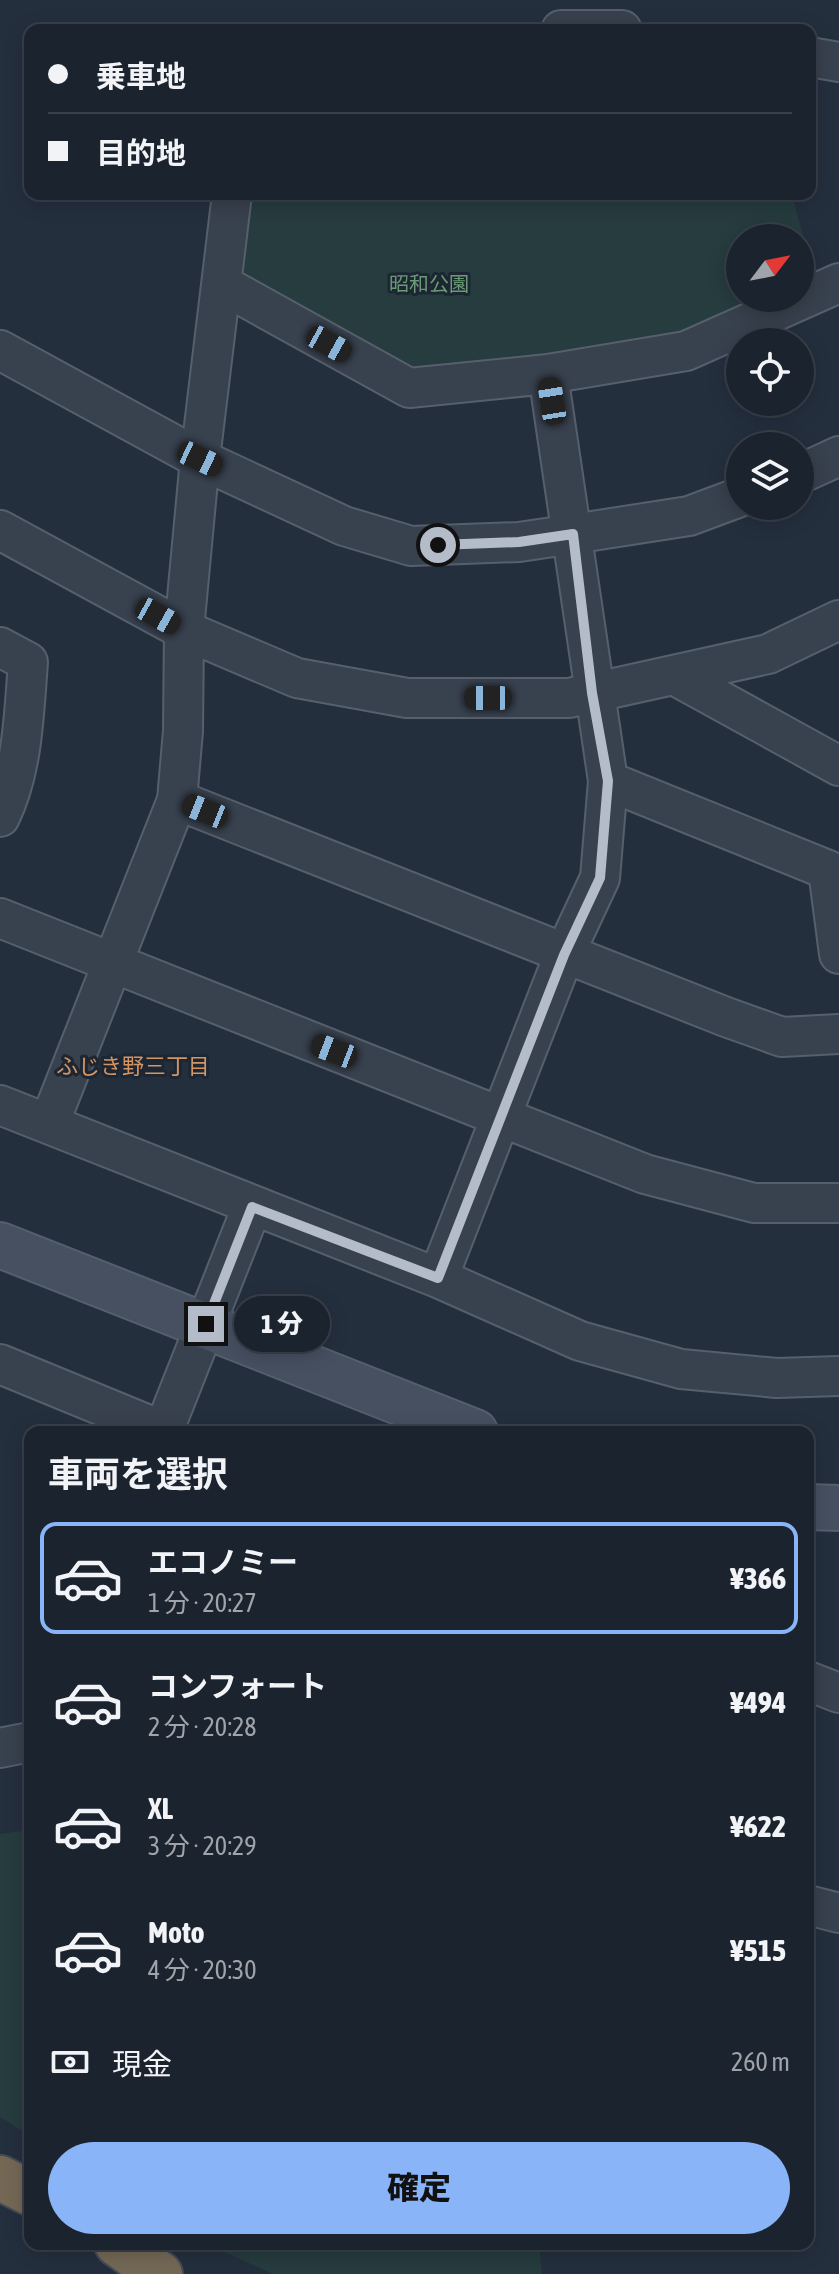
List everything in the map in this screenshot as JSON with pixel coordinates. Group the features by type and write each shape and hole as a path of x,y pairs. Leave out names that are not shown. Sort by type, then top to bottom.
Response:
{"highway":[{"path":"0,2178 24,2190"},
{"path":"126,2250 160,2274"}],"street":[{"path":"816,58 839,62"},
{"path":"49,1124 177,800 183,731 184,630 200,459 231,200"},
{"path":"223,285 409,388 548,374 686,351 839,283"},
{"path":"0,350 200,459 344,526 411,546 519,542 689,516 726,502"},
{"path":"438,1278 564,955 600,878 608,781 592,693 573,534 548,374"},
{"path":"814,468 839,456"},
{"path":"0,530 184,630 297,678 407,698 569,698 768,654 839,620"},
{"path":"0,647 28,662 23,727 8,800 0,817"},
{"path":"676,676 839,766"},
{"path":"608,781 828,870 839,954"},
{"path":"177,800 564,955 782,1037 839,1034"},
{"path":"0,918 645,1174 754,1203 839,1203"},
{"path":"0,1105 438,1278 580,1341 681,1369 777,1378 839,1376"},
{"path":"165,1426 252,1207"},
{"path":"0,1245 460,1426"},
{"path":"0,1364 151,1426"},
{"path":"814,1507 839,1508"},
{"path":"814,1683 839,1693"},
{"path":"0,1748 24,1743"},
{"path":"814,1907 839,1913"}],"green space":[{"name":"昭和公園","path":"241,200 794,200 800,224 726,224 726,312 748,312 684,342 412,376 232,279"},
{"path":"24,1831 24,2132 0,2117 0,1834"},
{"path":"220,2250 540,2250 542,2274 273,2274"}],"district":[{"name":"ふじき野三丁目","path":"133,1066"}],"route":[{"path":"206,1324 252,1207 438,1278 564,955 600,878 608,781 592,693 573,534 519,542 438,545"}]}
